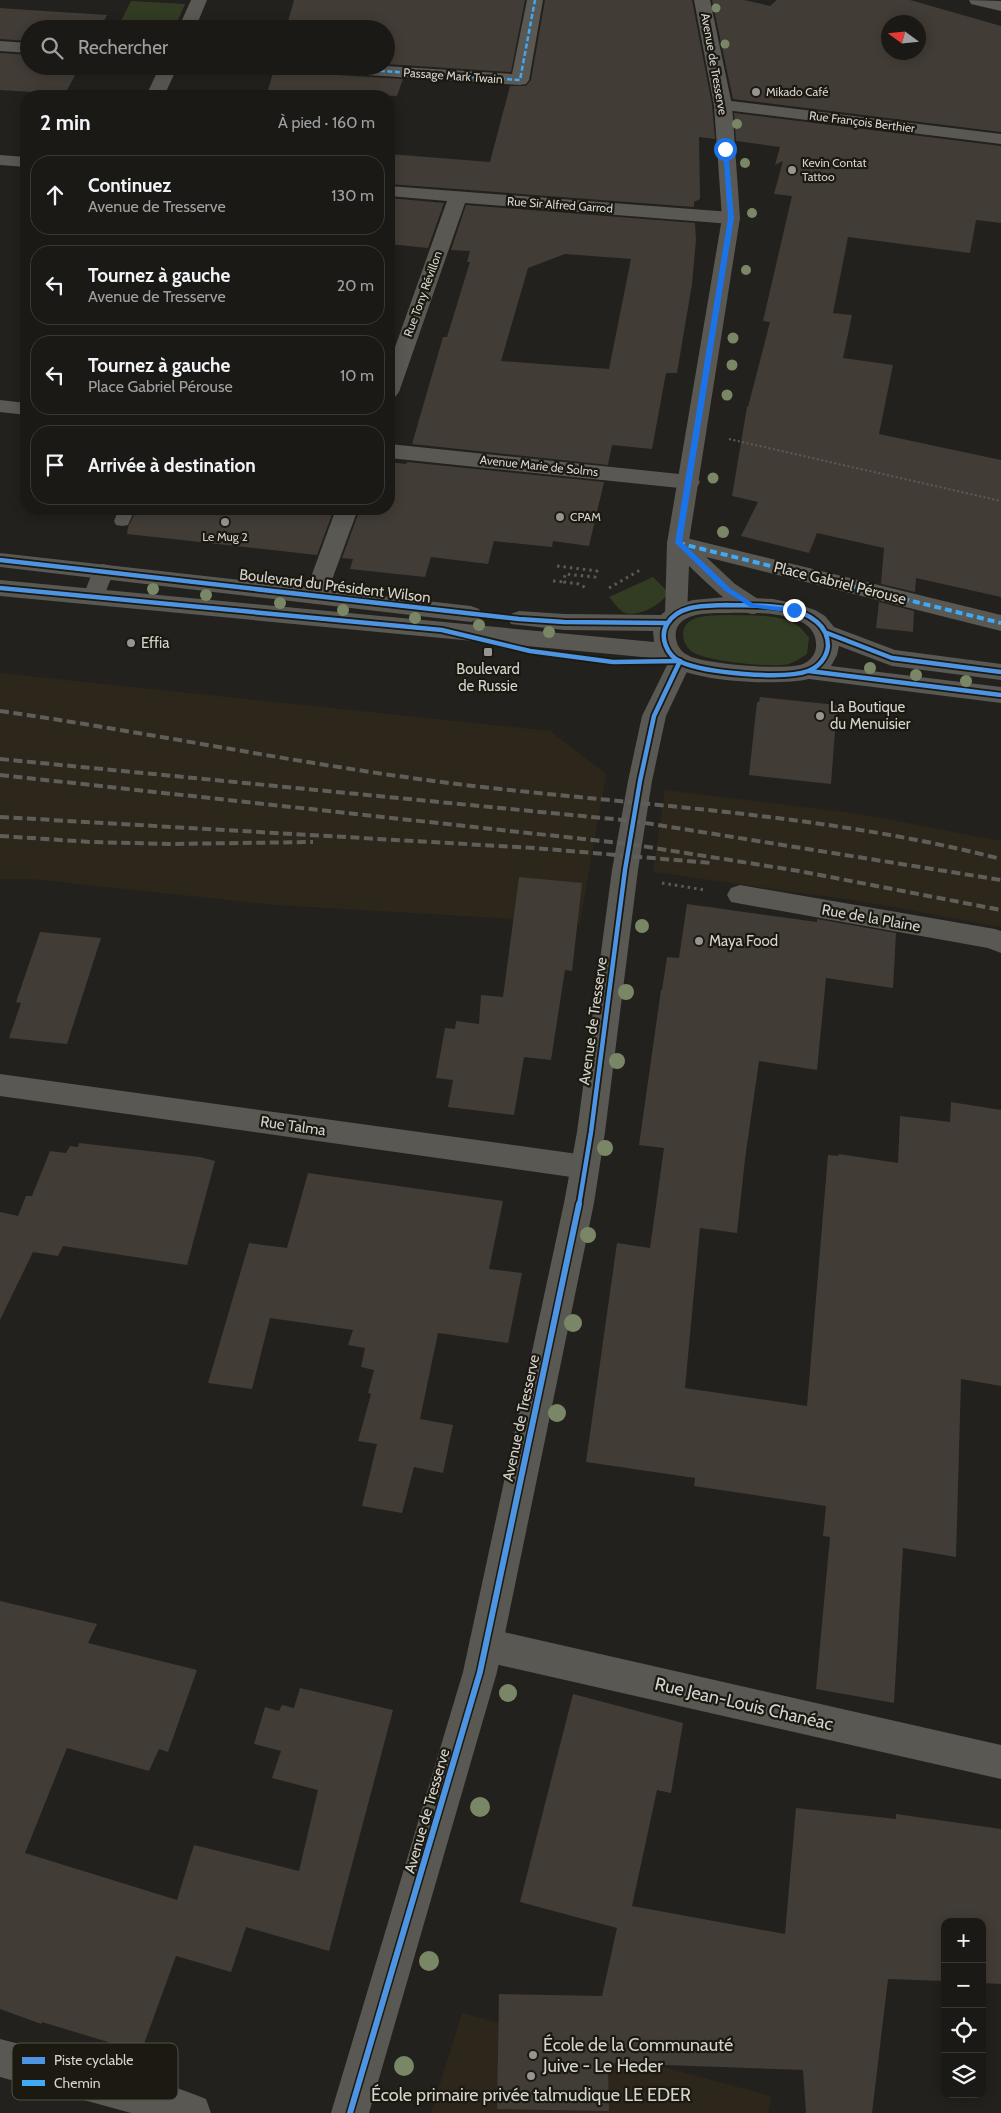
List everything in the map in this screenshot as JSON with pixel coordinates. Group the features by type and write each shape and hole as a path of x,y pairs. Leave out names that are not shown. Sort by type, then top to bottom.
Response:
{"main road":[{"path":"977,0 1001,6"},
{"name":"Boulevard du Président Wilson","path":"0,560 519,620 574,622 671,618"},
{"name":"Boulevard du Président Wilson","path":"0,588 94,596 675,657"},
{"path":"1001,672 892,658 827,633 819,624 794,610 753,606 702,606 688,608 671,618 663,633 665,643 675,657 708,668 790,675 809,671 1001,695"},
{"path":"809,671 820,664 827,654 829,644 827,633"}],"street":[{"path":"190,20 199,0"},
{"name":"Passage Mark Twain","path":"395,72 520,80 535,0"},
{"name":"Avenue de Tresserve","path":"671,618 678,543 731,218 722,105 702,0"},
{"path":"0,46 20,47"},
{"path":"158,90 165,75"},
{"name":"Rue François Berthier","path":"722,105 1001,139"},
{"path":"0,160 20,162"},
{"name":"Rue Sir Alfred Garrod","path":"395,192 731,218"},
{"name":"Rue Tony Révillon","path":"395,375 458,197"},
{"path":"0,406 20,408"},
{"name":"Avenue Marie de Solms","path":"395,452 689,482"},
{"path":"315,596 345,515"},
{"path":"678,543 727,589 753,606"},
{"name":"Place Gabriel Pérouse","path":"678,543 1001,623"},
{"path":"94,596 103,571"},
{"name":"Avenue de Tresserve","path":"350,2113 429,1850 486,1645 585,1167 624,877 640,781 654,716 675,657"},
{"name":"Rue de la Plaine","path":"740,895 995,939 1001,943"},
{"name":"Rue Talma","path":"0,1085 585,1167"},
{"name":"Rue Jean-Louis Chanéac","path":"486,1645 1001,1762"},
{"path":"150,2100 192,2113"}],"path":[{"path":"697,432 1001,501"},
{"path":"604,590 636,574 657,552 678,543"},
{"path":"557,566 597,571 595,577 566,574 564,582"},
{"path":"553,581 579,584 588,589"},
{"path":"624,877 740,895"}],"shaded area":[{"path":"0,673 550,731 606,774 580,923 276,905 31,879 0,879"},
{"path":"665,790 859,814 1001,841 1001,927 865,902 653,872"},
{"name":"École de la Communauté Juive - Le Heder","path":"462,2013 771,2096 768,2113 431,2113"}],"green space":[{"path":"131,1 185,4 178,20 122,20"},
{"path":"653,577 668,592 661,601 649,609 629,614 617,607 609,597"},
{"path":"728,615 773,617 791,622 809,637 807,654 785,665 763,665 708,658 698,655 689,649 684,641 683,634 688,622 700,617"}],"building":[{"path":"294,0 525,0 511,72 395,65 395,20 288,20"},
{"path":"545,0 692,0 712,105 715,139 699,137 700,199 694,202 694,207 395,184 395,154 490,162 510,86 526,86 531,80"},
{"path":"712,0 744,0 770,6 777,0 910,0 1001,26 1001,132 733,99"},
{"path":"0,8 107,15 104,20 20,20 20,40 0,39"},
{"path":"0,53 20,54 20,75 75,75 67,90 0,90"},
{"path":"272,75 338,75 403,79 397,96 395,96 395,90 268,90"},
{"path":"734,113 1001,146 1001,223 976,220 970,253 848,237 833,313 852,315 843,358 893,365 879,434 1001,460 1001,597 916,578 915,592 881,584 884,548 817,533 809,553 741,536 758,502 732,496 747,407 770,322 763,321 792,196 774,194 783,161 775,165 780,147 736,141"},
{"path":"395,199 444,203 428,248 395,245"},
{"path":"466,205 695,223 696,240 692,284 677,373 666,373 652,449 612,445 608,465 412,444 443,337 447,337 470,262 467,262 470,251 451,250","holes":["565,254 631,259 609,369 501,361 528,268"]},
{"path":"407,462 604,482 589,546 553,541 552,547 494,541 488,564 431,557 425,577 350,569 353,559 342,558 358,515 395,515 395,463 406,464"},
{"name":"Le Mug 2","path":"134,515 332,515 317,555 127,534"},
{"path":"879,602 914,611 913,632 876,628"},
{"path":"760,697 837,705 831,784 749,775 757,702 759,702"},
{"path":"519,877 582,883 572,971 565,970 551,1060 524,1057 514,1115 448,1107 453,1080 436,1078 445,1028 455,1029 456,1021 479,1024 481,995 503,997"},
{"path":"687,904 817,922 817,919 896,933 893,988 826,978 817,1070 759,1061 737,1233 700,1228 685,1388 807,1406 828,1155 838,1156 839,1154 898,1163 900,1116 950,1122 951,1102 1001,1110 1001,1386 961,1379 956,1557 903,1548 894,1703 816,1689 830,1537 823,1536 826,1506 694,1486 695,1478 586,1462 617,1243 650,1248 664,1148 639,1145 667,957 679,958"},
{"path":"40,932 101,938 67,1044 9,1038 21,1003 16,1002"},
{"path":"79,1143 200,1157 215,1161 187,1265 63,1246 58,1256 33,1252 0,1320 0,1212 18,1216 26,1196 32,1196 50,1151 66,1153 70,1146 78,1147"},
{"path":"308,1173 503,1201 489,1269 522,1273 508,1343 438,1333 420,1419 453,1425 443,1473 414,1467 402,1513 362,1506 377,1444 358,1441 371,1394 368,1393 374,1370 361,1367 365,1348 348,1345 353,1330 270,1318 252,1389 208,1383 249,1243 287,1248"},
{"path":"0,1601 97,1624 88,1643 197,1670 168,1752 159,1749 149,1771 67,1748 25,1853 177,1900 194,1845 299,1871 318,1790 272,1778 281,1751 254,1744 265,1707 279,1711 282,1705 294,1708 300,1688 393,1710 329,1951 246,1927 231,1972 176,1956 144,2043 111,2043 42,2022 41,2024 0,2009"},
{"path":"573,1694 683,1723 671,1793 657,1790 632,1906 785,1934 796,1808 896,1819 896,1814 1001,1829 1001,1984 986,1983 986,1918 941,1918 941,1981 888,1979 872,2113 806,2113 803,2070 608,2063 609,2111 497,2109 499,1994 602,1996 617,1928 520,1902"}],"railway":[{"path":"0,711 457,784 730,812 799,821 934,843 1001,859"},
{"path":"0,759 633,821 1001,880"},
{"path":"0,775 629,844 799,871 1001,910"},
{"path":"0,817 534,848 711,863"},
{"path":"0,836 91,842 169,844 313,842"}],"marked path":[{"path":"395,72 520,80 535,0"},
{"path":"678,543 1001,623"}],"cycle path":[{"path":"0,560 519,619 564,622 667,623"},
{"path":"0,588 442,630 530,651 613,662 680,661"},
{"path":"726,605 773,607 797,611 817,622 823,628 828,642 826,655 822,662 809,671 783,675 726,671 692,665 676,659 669,651 664,640 665,629 672,617 685,609 693,607 726,605"},
{"path":"827,633 892,658 1001,672"},
{"path":"350,2113 480,1672 579,1203 591,1132 625,870 640,781 654,716 680,661"},
{"path":"809,671 1001,695"}],"place":[{"name":"Mikado Café","path":"756,92"},
{"name":"Kevin Contat Tattoo","path":"792,170"},
{"name":"CPAM","path":"560,517"},
{"name":"Le Mug 2","path":"225,522"},
{"name":"Effia","path":"131,643"},
{"name":"Boulevard de Russie","path":"488,652"},
{"name":"La Boutique du Menuisier","path":"820,716"},
{"name":"Maya Food","path":"699,941"},
{"name":"École de la Communauté Juive - Le Heder","path":"533,2055"},
{"name":"École primaire privée talmudique LE EDER","path":"531,2076"}],"route":[{"path":"725,149 731,218 678,543 727,589 753,606 794,610"}]}
